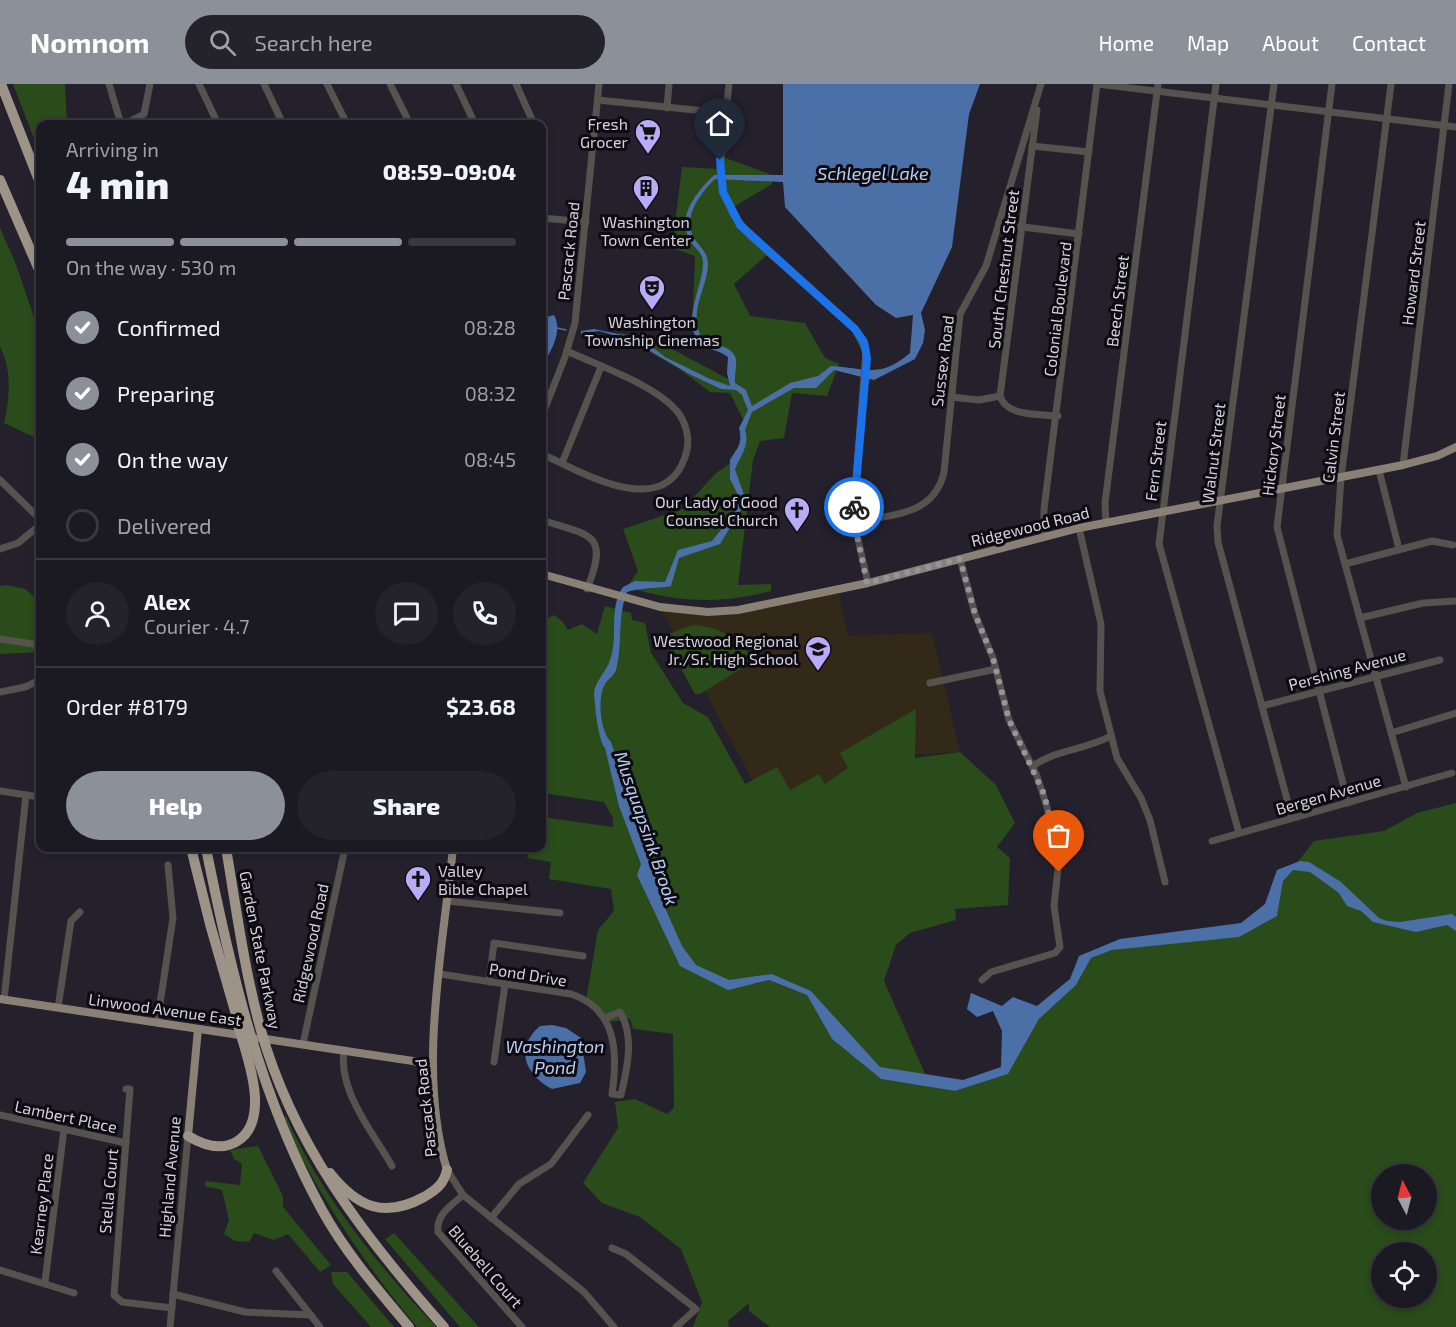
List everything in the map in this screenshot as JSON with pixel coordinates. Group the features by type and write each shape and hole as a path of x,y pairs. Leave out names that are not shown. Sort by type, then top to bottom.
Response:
{"highway":[{"path":"1,84 36,173"},
{"path":"0,180 36,263"},
{"name":"Garden State Parkway","path":"192,852 228,990 274,1120 309,1193 353,1258 409,1327"},
{"name":"Garden State Parkway","path":"207,852 226,950 257,1059 285,1135 322,1211"},
{"name":"Garden State Parkway","path":"227,852 254,1002 266,1046 293,1116 318,1164 348,1211 388,1263 444,1327"},
{"path":"188,1136 210,1146 225,1146 242,1138 253,1121 252,1079 228,990"},
{"path":"293,1116 334,1178 352,1196 364,1204 391,1208 411,1203 438,1188 447,1170"}],"main road":[{"name":"Ridgewood Road","path":"546,575 630,601 690,611 723,612 771,605 867,583 1106,522 1403,465 1437,456 1456,447"},
{"name":"Pascack Road","path":"447,1170 441,1142 433,1064 453,852"},
{"name":"Linwood Avenue East","path":"2,999 433,1064"},
{"name":"Highland Avenue","path":"188,1136 198,1029"}],"street":[{"path":"109,84 122,120"},
{"path":"131,120 144,114 150,84"},
{"path":"198,84 216,120"},
{"path":"264,84 281,120"},
{"path":"327,84 345,120"},
{"path":"390,84 408,120"},
{"path":"456,84 474,120"},
{"path":"516,84 532,120"},
{"name":"Pascack Road","path":"546,406 567,351 577,311 599,84"},
{"path":"667,108 669,84"},
{"path":"729,84 724,113 720,173 723,192 733,214 750,236 855,329 866,351 867,370 855,522 867,583"},
{"path":"1097,84 1157,88 1214,98 1456,128"},
{"name":"Colonial Boulevard","path":"1044,536 1044,509 1058,416 1097,84"},
{"name":"Fern Street","path":"1216,84 1159,544 1239,833"},
{"name":"Walnut Street","path":"1274,84 1221,501 1218,542 1292,818"},
{"name":"Hickory Street","path":"1332,84 1281,490 1278,535 1348,803"},
{"name":"Calvin Street","path":"1391,84 1341,478 1337,535 1406,786"},
{"name":"Howard Street","path":"1403,465 1449,84"},
{"name":"South Chestnut Street","path":"1000,396 1040,88"},
{"name":"Sussex Road","path":"855,522 916,508 935,497 944,472 960,314 986,266 1040,88"},
{"name":"Beech Street","path":"1106,522 1105,503 1157,88"},
{"path":"598,100 724,113"},
{"path":"1032,146 1089,152"},
{"path":"546,218 586,222"},
{"path":"999,224 1079,234"},
{"path":"546,456 621,488 637,490 663,483 676,473 684,461 688,447 687,432 676,410 651,392 567,351"},
{"path":"562,463 601,368"},
{"path":"951,397 979,400 1000,396 1005,405 1013,411 1058,416"},
{"path":"1379,470 1399,549"},
{"path":"0,480 36,515"},
{"path":"546,521 585,535 594,542 598,558 587,589"},
{"path":"0,549 18,543 36,528"},
{"path":"1079,528 1101,624 1098,681 1111,736 1122,768 1146,808 1165,882"},
{"path":"1345,564 1432,541 1453,545"},
{"path":"960,559 975,614 996,669 1014,733 1044,794 1057,848 1059,872 1054,906 1060,947 1055,953 991,972 982,980"},
{"path":"1360,618 1423,603 1456,601"},
{"path":"0,639 36,644"},
{"name":"Pershing Avenue","path":"1262,706 1440,660"},
{"path":"930,682 996,669"},
{"path":"0,692 26,687 36,682"},
{"path":"1391,733 1456,713"},
{"path":"1032,766 1052,754 1111,736"},
{"name":"Bergen Avenue","path":"1212,841 1452,774"},
{"path":"0,791 36,796"},
{"path":"2,999 26,795"},
{"name":"Ridgewood Road","path":"303,1044 344,852"},
{"path":"158,1023 173,918 168,865"},
{"path":"448,901 560,913"},
{"path":"58,1008 71,921 80,912"},
{"path":"489,982 494,943 583,956"},
{"name":"Pond Drive","path":"440,974 579,997 593,1005 605,1017 611,1032 616,1055 612,1094 621,1095 629,1046 624,1018 620,1012 605,1017"},
{"path":"494,1062 505,984"},
{"path":"344,1050 343,1068 347,1086 392,1166"},
{"name":"Stella Court","path":"126,1089 130,1089 114,1291 116,1299 122,1302 172,1308"},
{"path":"491,1218 519,1184 551,1164 588,1115"},
{"name":"Lambert Place","path":"0,1116 126,1143"},
{"name":"Kearney Place","path":"45,1282 64,1129"},
{"name":"Highland Avenue","path":"170,1327 188,1136"},
{"name":"Pascack Road","path":"447,1170 463,1194 584,1292 614,1327"},
{"name":"Bluebell Court","path":"463,1194 441,1215 438,1232 522,1327"},
{"path":"612,1248 626,1254 696,1309 676,1327"},
{"path":"0,1270 45,1282 74,1293"},
{"path":"276,1271 320,1327"},
{"path":"173,1294 245,1312 311,1315"}],"shaded area":[{"name":"Westwood Regional Jr./Sr. High School","path":"838,589 848,636 932,633 960,752 911,755 840,753 848,768 825,784 819,774 790,790 752,780 660,607 708,612"}],"green space":[{"path":"13,84 65,84 67,120 36,120 36,144"},
{"path":"720,156 772,175 772,184 732,208 769,253 734,284 750,316 805,323 825,358 839,364 827,396 792,393 784,438 760,441 753,460 738,585 771,584 771,591 716,600 682,599 627,587 638,571 623,529 683,509 716,473 732,462 737,452 744,421 730,393 710,392 678,368 616,332 655,340 732,381 731,357 692,331 695,256 672,248 682,167 719,169"},
{"path":"0,228 36,320 36,438 4,423 9,384 7,365 0,347"},
{"path":"0,586 25,589 36,598 36,652 0,654"},
{"path":"605,606 631,613 632,620 645,623 651,653 683,703 708,717 745,784 777,767 790,790 819,774 825,784 848,768 840,753 916,709 915,758 960,752 996,785 1015,823 997,847 1010,858 1008,905 955,909 956,920 910,933 896,945 884,981 926,1076 880,1067 811,991 772,974 751,985 769,980 807,995 832,1039 881,1079 955,1091 1008,1074 1039,1019 1076,985 1091,958 1112,950 1277,916 1283,881 1314,841 1384,831 1417,813 1456,803 1456,1327 770,1327 749,1311 749,1303 728,1321 729,1327 693,1327 702,1302 681,1249 640,1217 602,1203 583,1183 618,1128 615,1102 635,1099 667,1114 674,1108 673,1034 633,1029 630,1019 608,1022 586,1000 598,930 614,911 611,889 549,879 551,862 527,858 529,852 546,852 546,818 613,827 613,818 604,802 546,794 546,619 554,615 563,622 568,630 582,624 597,634"},
{"path":"693,625 712,628 728,635 754,661 700,694 695,694 663,636"},
{"path":"286,1116 316,1174 352,1228 436,1327 417,1327 360,1253 311,1174 282,1118"},
{"path":"258,1146 283,1196 283,1207 331,1265 320,1272 288,1234 274,1240 254,1233 249,1242 235,1241 224,1234 229,1220 222,1190 205,1186 205,1181 240,1185 242,1164 234,1159 230,1150"},
{"path":"394,1233 479,1327 460,1327 385,1239"},
{"path":"331,1272 347,1272 394,1327 371,1327 333,1284"}],"water":[{"name":"Schlegel Lake","path":"783,84 980,84 969,114 952,247 921,313 925,330 923,343 915,359 874,380 834,370 816,388 794,388 752,412 745,430 746,445 735,469 744,495 742,508 720,544 679,558 671,586 627,592 624,601 616,670 605,684 601,697 602,723 611,742 666,910 682,946 696,965 729,980 772,974 811,991 880,1067 963,1080 1001,1067 1002,1031 993,1011 977,1017 967,1009 971,993 1002,1006 1013,997 1037,1006 1070,979 1079,956 1120,939 1241,923 1265,904 1277,870 1300,861 1309,862 1341,882 1379,918 1400,922 1452,914 1456,917 1456,931 1447,925 1416,932 1373,922 1361,911 1347,906 1339,893 1310,872 1293,870 1283,881 1277,916 1239,937 1112,950 1091,958 1076,985 1039,1019 1008,1074 955,1091 881,1079 832,1039 807,995 769,980 728,990 680,966 637,875 641,864 619,806 599,731 594,694 596,685 613,651 616,604 623,587 635,581 665,582 678,550 712,541 738,508 739,497 730,479 730,460 739,445 739,428 748,410 742,395 736,390 721,389 691,375 631,340 599,331 581,334 581,331 594,329 642,339 665,357 730,386 727,373 728,357 703,345 694,334 692,314 703,262 686,230 687,212 696,196 714,175 783,175","holes":["715,179 783,182 785,207 876,305 896,318 913,315 910,353 881,369 863,370 831,366 818,376 790,383 752,406 746,390 735,383 735,356 727,348 706,341 699,332 698,306 708,260 691,232 691,215 698,199"]},
{"path":"554,315 557,334 546,358 546,318"},
{"name":"Washington Pond","path":"552,1025 566,1028 581,1038 586,1072 580,1083 552,1089 529,1069 525,1052 527,1043 540,1026"}],"waterway":[{"path":"557,328 566,330"}],"way so far":[{"path":"854,507 867,583 960,559 975,614 993,658 1009,720 1044,794 1057,848 1059,872"}],"place":[{"name":"Fresh Grocer","path":"648,155"},
{"name":"Washington Town Center","path":"646,211"},
{"name":"Washington Township Cinemas","path":"652,311"},
{"name":"Our Lady of Good Counsel Church","path":"797,533"},
{"name":"Westwood Regional Jr./Sr. High School","path":"818,672"},
{"name":"Valley Bible Chapel","path":"418,902"}],"route":[{"path":"720,160 723,192 740,225 855,329 864,342 867,370 854,507"}],"water label":[{"name":"Musquapsink Brook","path":"647,828"}]}
